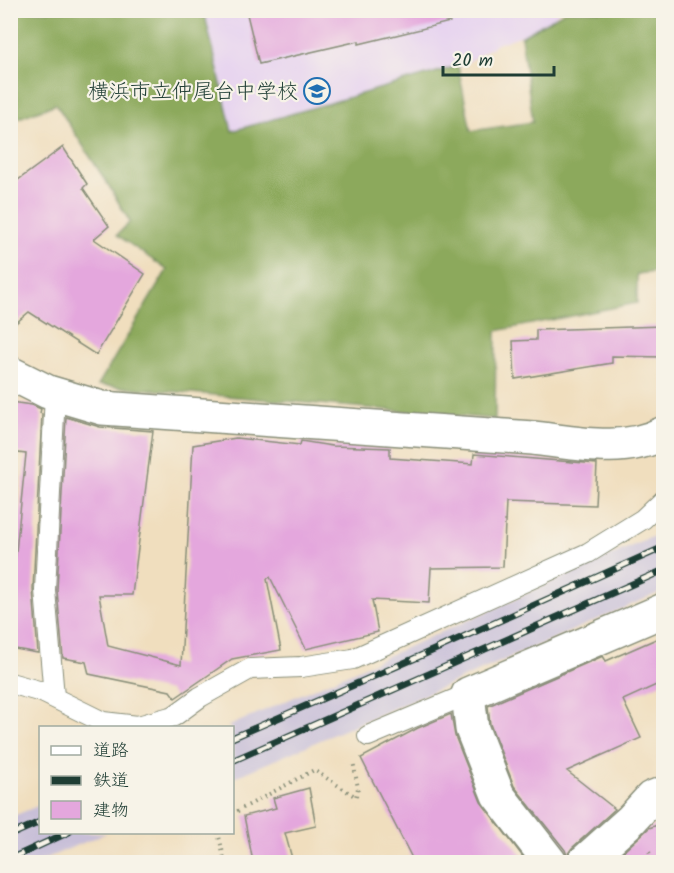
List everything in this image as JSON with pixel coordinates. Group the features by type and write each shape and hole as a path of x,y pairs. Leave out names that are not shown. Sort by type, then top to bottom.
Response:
{"street":[{"path":"10,373 48,393 102,408 605,445 630,445 650,440 663,433"},
{"path":"550,862 498,795 472,729 468,693 663,610"},
{"path":"584,862 631,820 651,798 663,793"}],"lane":[{"path":"54,697 45,590 55,394"},
{"path":"10,683 54,697 103,722 138,726 174,716 200,697 250,669 301,667 353,659 588,553 643,519 663,499"},
{"path":"368,736 468,693"}],"path":[{"path":"234,813 314,770 356,797 358,788 352,756 368,736"},
{"path":"218,834 225,862"},
{"path":"648,849 653,862"}],"shaded area":[{"name":"横浜市立仲尾台中学校","path":"196,11 560,11 543,28 497,44 339,142 222,138"},
{"path":"663,532 663,591 234,778 234,726 229,726"},
{"path":"39,805 39,834 105,834 37,862 11,862 11,817"}],"green space":[{"path":"11,11 204,11 232,131 458,66 471,131 533,122 521,37 565,11 663,11 663,271 637,274 637,303 496,331 495,419 98,385 167,270 117,235 130,222 56,104 11,121"}],"building":[{"path":"246,10 449,10 450,22 359,44 359,41 259,64"},
{"path":"63,147 87,184 83,188 109,226 94,239 145,274 96,355 29,312 10,328 10,186"},
{"path":"663,326 663,357 612,356 612,363 515,379 513,341 536,340 536,330"},
{"path":"10,402 32,405 41,409 42,414 33,589 38,653 10,648 10,619 26,454 10,452"},
{"path":"66,417 100,427 153,431 132,595 99,595 108,646 181,665 193,445 236,438 300,445 301,441 332,446 390,448 390,458 473,464 474,454 597,464 595,505 506,502 503,567 431,568 429,603 372,600 378,632 306,649 270,577 267,579 281,650 232,659 175,698 170,691 89,674 86,662 63,658 57,590"},
{"path":"663,636 663,682 623,700 641,738 567,771 615,809 567,855 514,786 490,724 488,706 603,656 606,661"},
{"path":"451,714 455,736 481,802 527,862 414,862 361,758 418,728"},
{"path":"309,788 316,826 285,833 293,862 253,862 244,816 276,808 273,798"},
{"path":"663,823 663,862 612,862 649,828"}],"railway":[{"path":"234,737 664,547"},
{"path":"234,760 664,570"},
{"path":"10,835 39,822"},
{"path":"10,859 65,834"}],"place":[{"name":"横浜市立仲尾台中学校","path":"317,91"}]}
